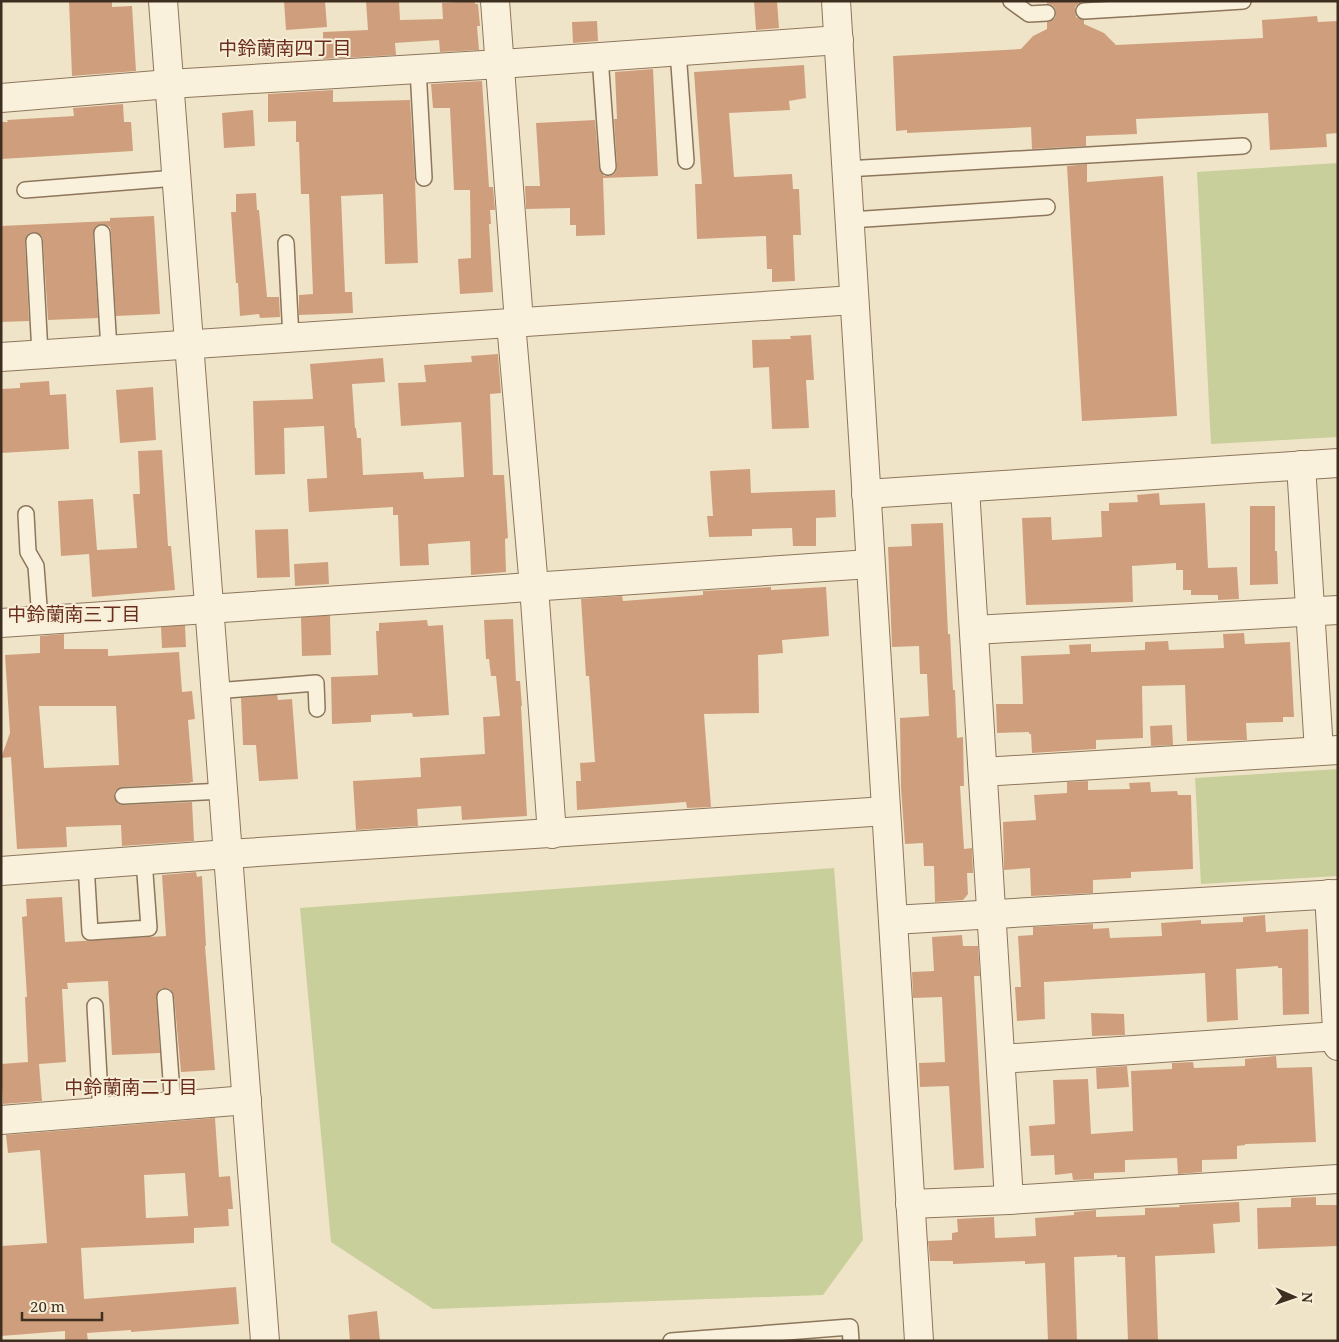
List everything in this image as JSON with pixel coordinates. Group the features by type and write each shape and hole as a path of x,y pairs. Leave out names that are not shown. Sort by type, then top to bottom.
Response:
{"street":[{"path":"163,1 265,1341"},
{"path":"495,1 515,323 552,834"},
{"path":"836,1 919,1341"},
{"path":"1,98 169,84 500,64 839,40"},
{"path":"1,357 854,300"},
{"path":"866,494 1338,463"},
{"path":"983,772 1328,751 1311,611 1301,465"},
{"path":"965,488 1009,1200"},
{"path":"1,623 209,607 534,588 870,564"},
{"path":"974,630 1338,610"},
{"path":"2,867 86,864 886,811"},
{"path":"893,920 1333,894 1338,1040 1001,1059"},
{"path":"1,1120 246,1100"},
{"path":"910,1204 1009,1200 1338,1179"}],"lane":[{"path":"1010,1 1029,14 1047,13"},
{"path":"1084,11 1134,5 1243,1"},
{"path":"678,51 686,161"},
{"path":"600,57 608,167"},
{"path":"418,69 424,178"},
{"path":"846,169 1243,146"},
{"path":"24,190 176,178"},
{"path":"850,220 1047,207"},
{"path":"102,233 109,350"},
{"path":"34,241 40,354"},
{"path":"286,244 291,338"},
{"path":"26,514 28,552 36,566 40,620"},
{"path":"215,691 316,682 317,709"},
{"path":"123,796 223,791"},
{"path":"86,864 90,932 149,928 144,860"},
{"path":"165,997 173,1107"},
{"path":"95,1006 101,1113"},
{"path":"671,1341 850,1327 851,1341"}],"green space":[{"path":"1338,163 1338,437 1211,444 1197,172"},
{"path":"1338,769 1338,876 1201,884 1195,778"},
{"path":"834,868 863,1240 823,1295 433,1309 331,1242 300,908"}],"building":[{"path":"69,1 112,1 112,7 132,6 136,71 72,76"},
{"path":"284,1 325,1 327,27 286,30"},
{"path":"366,1 399,1 400,20 443,19 442,3 475,1 475,4 478,4 480,26 477,26 479,50 440,52 439,40 395,43 396,55 323,59 323,32 368,30"},
{"path":"754,1 777,1 779,28 756,30"},
{"path":"1047,1 1084,1 1075,7 1076,17 1084,20 1084,24 1104,33 1116,45 1263,38 1262,20 1317,16 1318,22 1338,21 1338,133 1326,134 1327,147 1270,150 1268,113 1136,119 1137,134 1086,136 1086,146 1032,149 1031,127 907,133 907,130 896,131 893,56 1021,49 1033,36 1047,29 1047,22 1055,18 1055,8 1047,4"},
{"path":"597,21 598,41 573,43 572,22"},
{"path":"804,65 806,98 789,101 790,110 729,113 734,177 792,174 793,189 799,189 801,235 793,235 795,281 772,282 772,269 767,269 766,236 697,239 695,184 702,184 694,72"},
{"path":"653,69 658,176 603,178 605,235 576,236 576,225 570,225 570,208 526,209 525,186 540,186 536,123 595,120 599,168 604,176 613,175 616,172 617,166 614,119 617,119 615,72"},
{"path":"482,81 489,187 493,187 495,210 490,210 491,224 489,224 493,292 460,294 458,259 471,258 470,190 454,190 450,108 433,108 431,84"},
{"path":"333,90 333,102 410,100 418,263 385,264 383,194 341,196 345,292 352,292 353,313 299,315 299,295 313,294 309,194 301,194 299,142 296,142 296,121 268,122 268,94"},
{"path":"123,104 124,122 131,122 133,151 1,159 1,122 8,122 7,120 74,116 73,108"},
{"path":"253,110 255,146 224,148 222,113"},
{"path":"1087,164 1087,182 1163,176 1177,416 1082,421 1067,166"},
{"path":"256,193 267,297 279,297 280,317 260,318 259,314 240,316 231,212 236,212 236,194"},
{"path":"154,216 160,314 116,316 111,232 110,227 102,224 96,226 93,234 98,318 48,320 43,240 42,236 34,232 29,233 25,242 29,321 1,322 1,226 110,221 110,218"},
{"path":"811,335 814,380 806,380 809,428 772,429 769,367 753,368 752,340 791,339 790,336"},
{"path":"498,354 501,393 490,394 493,475 504,475 508,538 505,539 506,572 471,575 470,541 428,544 429,565 400,566 398,515 393,515 393,507 309,512 307,479 327,478 324,426 284,428 285,474 255,475 253,401 313,399 310,364 383,358 385,382 352,384 355,428 357,438 361,438 363,475 423,472 424,479 464,477 461,422 401,426 398,383 426,382 424,365 472,362 471,356"},
{"path":"49,381 50,395 66,394 69,449 1,453 1,389 20,388 20,383"},
{"path":"153,387 156,440 120,443 116,390"},
{"path":"162,450 168,546 171,546 175,590 92,597 89,554 61,556 58,501 93,499 97,550 137,548 133,494 140,494 138,451"},
{"path":"750,469 751,493 835,490 836,517 816,518 816,546 793,546 792,528 752,529 752,536 709,537 707,516 713,516 710,471"},
{"path":"1159,493 1160,505 1205,503 1208,568 1237,567 1239,599 1218,600 1218,595 1191,595 1191,590 1183,590 1183,570 1176,570 1176,563 1132,566 1133,602 1026,605 1022,518 1051,517 1052,540 1102,537 1101,511 1109,511 1109,503 1138,502 1137,495"},
{"path":"1250,506 1275,506 1275,551 1277,551 1278,584 1250,585"},
{"path":"943,523 948,634 950,634 953,690 955,690 957,738 963,737 964,786 960,786 964,849 972,848 973,873 967,873 968,894 963,900 935,902 934,866 924,866 923,843 905,844 901,788 900,718 929,716 927,674 920,674 919,646 892,647 888,547 912,546 911,524"},
{"path":"288,529 290,577 257,578 255,530"},
{"path":"328,562 329,584 295,586 294,564"},
{"path":"771,587 771,590 826,587 829,636 782,640 783,653 758,655 759,713 704,714 711,807 687,808 686,802 577,810 576,781 581,781 580,763 595,762 589,676 586,676 581,599 622,596 623,601 703,595 703,591"},
{"path":"330,615 331,655 302,656 301,617"},
{"path":"513,619 516,681 520,681 522,706 527,816 462,820 461,806 417,809 418,826 356,830 353,781 421,777 420,758 485,754 483,717 500,716 496,676 491,676 489,659 486,659 484,620"},
{"path":"427,620 428,626 443,625 449,715 413,717 412,713 371,715 371,722 332,724 331,677 378,675 376,631 379,631 379,623"},
{"path":"185,625 186,647 162,648 161,627"},
{"path":"1244,633 1245,644 1290,642 1294,717 1283,717 1283,722 1246,723 1247,740 1187,741 1185,685 1142,686 1143,738 1096,740 1096,749 1032,753 1031,734 1029,732 997,733 996,704 1023,704 1021,656 1070,654 1069,645 1091,644 1091,652 1145,650 1145,642 1168,641 1169,650 1224,648 1223,634"},
{"path":"64,634 64,649 108,649 108,656 179,652 182,692 192,691 195,719 188,720 193,782 122,787 115,791 114,797 118,804 123,805 192,802 194,841 122,846 121,825 66,827 67,847 17,849 11,757 1,758 10,733 5,655 40,653 40,636","holes":["39,706 116,706 119,765 44,768"]},
{"path":"277,695 278,700 292,699 298,779 259,781 256,745 243,745 241,698"},
{"path":"1172,725 1173,745 1151,746 1150,726"},
{"path":"1088,781 1088,790 1130,789 1129,783 1150,782 1151,792 1177,791 1178,795 1191,795 1193,869 1131,872 1131,878 1093,880 1093,893 1031,896 1030,868 1004,870 1003,822 1036,820 1034,795 1067,793 1067,782"},
{"path":"196,872 197,877 202,876 205,946 215,1070 181,1072 174,996 170,989 160,989 156,997 160,1053 112,1055 108,981 67,983 68,989 62,989 66,1062 39,1064 42,1101 3,1104 1,1064 28,1062 25,997 27,997 22,917 27,916 26,899 62,897 65,942 166,936 162,875"},
{"path":"1265,915 1266,932 1308,929 1309,1014 1283,1015 1282,968 1278,968 1278,966 1236,969 1238,1020 1207,1022 1205,973 1044,982 1045,1019 1017,1021 1015,987 1021,987 1018,936 1033,935 1033,927 1093,924 1093,929 1109,928 1110,938 1162,936 1161,923 1201,920 1201,924 1243,922 1243,917"},
{"path":"962,935 963,946 978,946 980,976 974,976 984,1168 954,1170 949,1086 920,1087 919,1063 945,1062 942,997 913,998 912,972 934,971 932,937"},
{"path":"1091,1013 1124,1014 1125,1035 1092,1036"},
{"path":"1276,1056 1277,1068 1312,1067 1316,1142 1245,1144 1237,1146 1237,1159 1202,1160 1202,1172 1178,1174 1177,1158 1125,1160 1125,1172 1094,1173 1094,1179 1073,1180 1072,1173 1055,1175 1054,1155 1031,1156 1029,1126 1055,1124 1053,1080 1088,1079 1091,1134 1133,1131 1131,1071 1172,1069 1172,1063 1193,1062 1194,1068 1245,1066 1245,1059"},
{"path":"1127,1066 1129,1087 1097,1089 1096,1068"},
{"path":"215,1118 219,1177 230,1176 233,1209 228,1209 229,1226 194,1228 194,1243 81,1248 84,1299 236,1287 239,1324 131,1332 131,1330 87,1333 88,1341 65,1341 65,1331 1,1336 1,1246 47,1243 40,1150 8,1153 6,1135","holes":["185,1173 188,1216 146,1218 144,1175"]},
{"path":"1316,1197 1316,1205 1338,1205 1338,1246 1258,1249 1257,1208 1291,1207 1291,1198"},
{"path":"1239,1202 1240,1222 1213,1224 1215,1253 1155,1256 1158,1341 1128,1341 1125,1257 1117,1257 1117,1255 1074,1257 1077,1341 1048,1341 1045,1263 1025,1264 1025,1261 953,1264 953,1261 930,1261 928,1241 952,1240 952,1233 958,1232 957,1219 994,1217 995,1238 1036,1236 1035,1218 1074,1215 1074,1212 1096,1210 1096,1217 1145,1215 1145,1208"},
{"path":"377,1311 380,1341 350,1341 348,1315"}],"district":[{"name":"中鈴蘭南四丁目","path":"285,48"},
{"name":"中鈴蘭南三丁目","path":"74,614"},
{"name":"中鈴蘭南二丁目","path":"131,1087"}]}
